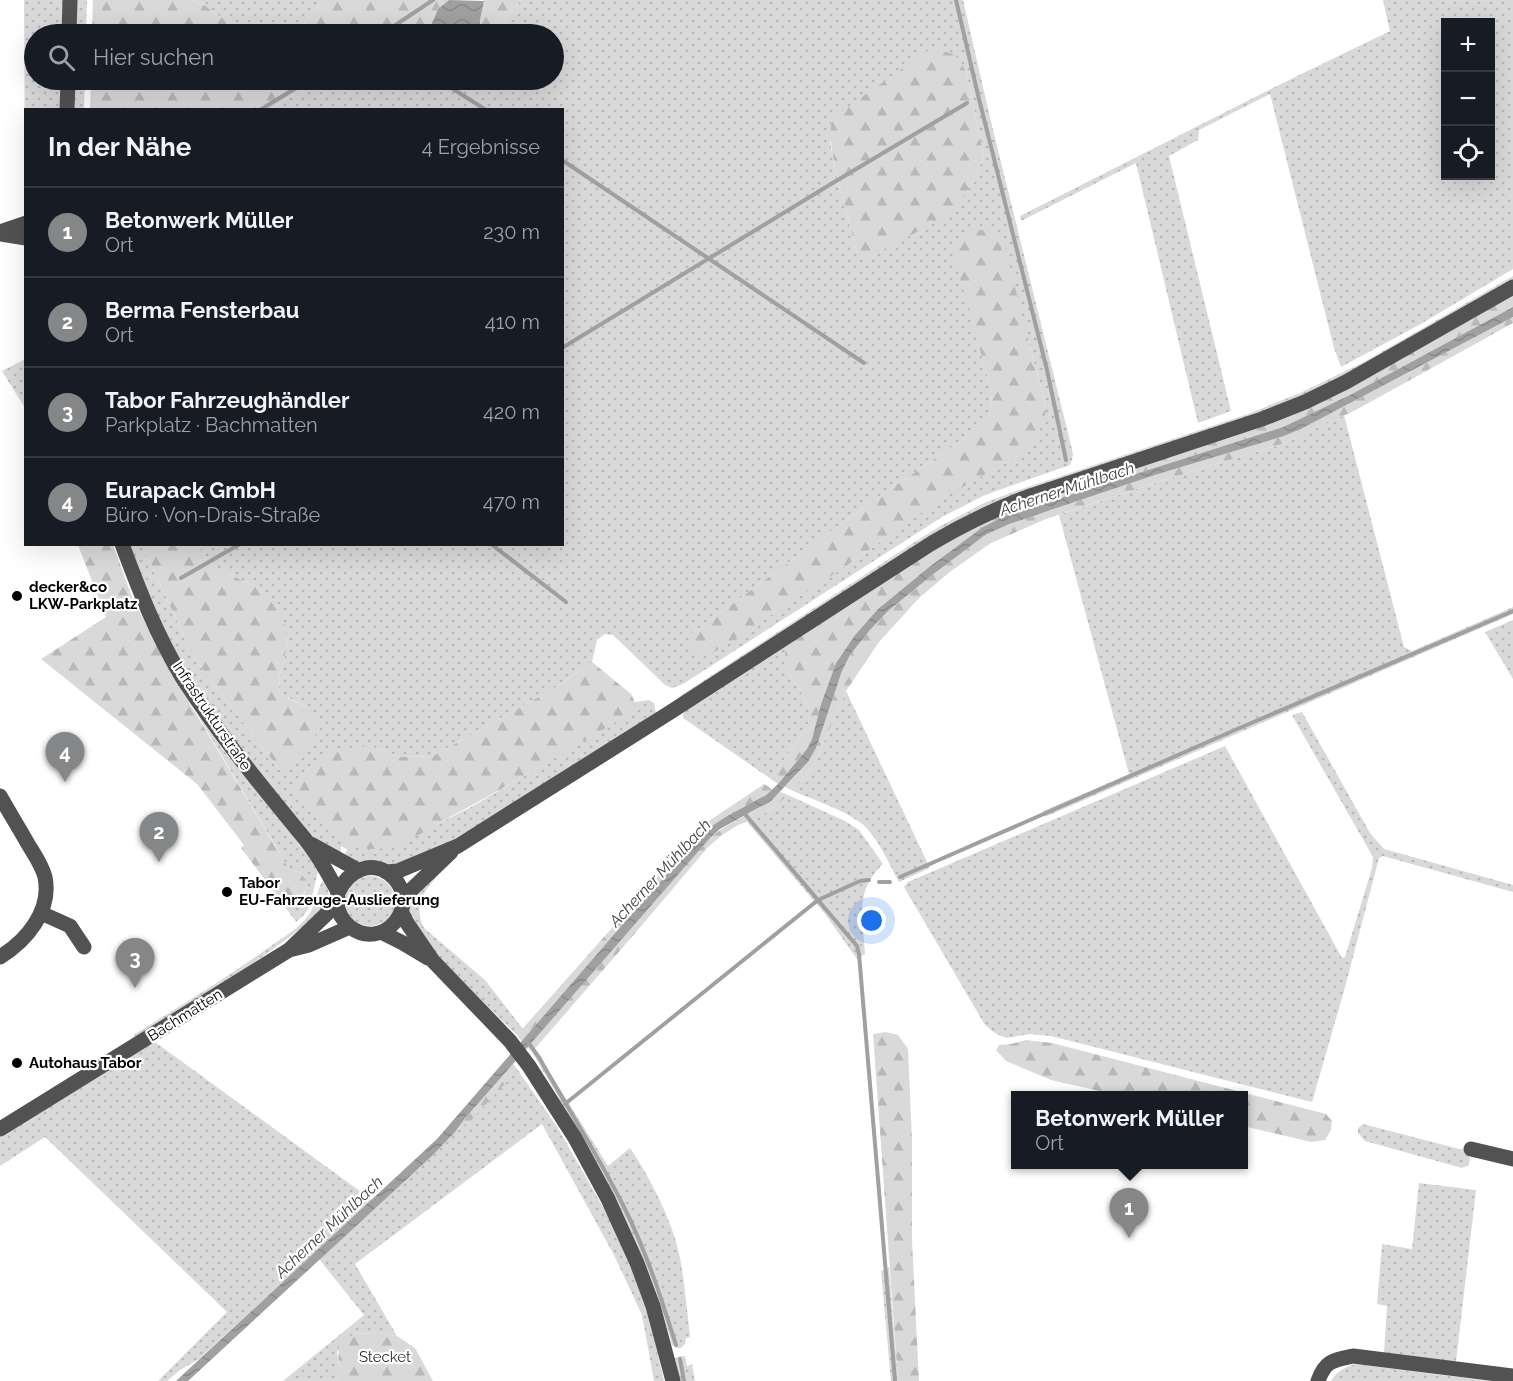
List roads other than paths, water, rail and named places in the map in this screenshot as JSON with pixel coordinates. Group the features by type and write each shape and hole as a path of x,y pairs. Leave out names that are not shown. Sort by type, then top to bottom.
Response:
{"street":[{"path":"69,24 70,0"},
{"path":"67,108 68,90"},
{"path":"0,233 24,224"},
{"path":"0,233 24,238"},
{"path":"289,950 338,898 347,878 358,870 374,868 396,872 458,846 966,523 992,510 1030,496 1262,419 1305,402 1346,382 1513,287"},
{"name":"Infrastrukturstraße","path":"123,546 157,629 182,676 247,769 308,842"},
{"path":"0,796 41,865 45,878 46,896 41,912 29,933 14,948 0,957"},
{"path":"308,842 338,898 341,915 350,927 365,934 381,932 394,924 409,892 458,846"},
{"path":"308,842 358,870"},
{"path":"386,872 400,887 407,923 433,961 510,1041 529,1066 574,1137 608,1199 638,1263 653,1306 673,1381"},
{"path":"41,912 70,926 84,947"},
{"path":"289,950 309,945 350,927"},
{"path":"381,932 433,961"},
{"name":"Bachmatten","path":"0,1129 289,950"},
{"path":"1471,1149 1513,1159"},
{"path":"1318,1381 1327,1364 1337,1359 1353,1356 1513,1376"}],"water":[{"path":"449,0 484,1 480,24 432,24 438,9"},
{"path":"1513,307 1513,317 1301,429 1009,524 985,535 931,576 888,611 850,655 842,671 816,748 808,762 771,801 720,829 710,838 433,1155 188,1381 176,1381 437,1139 709,828 766,795 778,784 807,749 836,663 855,635 878,609 928,568 983,527 1007,515 1283,427 1350,395"}],"waterway":[{"path":"397,24 433,0"},
{"path":"956,0 1047,370 1066,460"},
{"path":"263,108 293,90"},
{"path":"455,90 483,108"},
{"path":"564,347 967,103"},
{"path":"564,161 864,363"},
{"path":"181,578 237,546"},
{"path":"494,546 566,602"},
{"path":"900,877 1513,611"},
{"path":"744,813 857,946 895,1381"},
{"path":"565,1104 818,900 860,881 869,880"},
{"path":"879,882 890,882"},
{"path":"528,1042 540,1059 624,1207 647,1258 676,1345"},
{"path":"680,1359 684,1381"}],"place":[{"name":"decker&co LKW-Parkplatz","path":"17,596"},
{"name":"Eurapack GmbH","path":"65,782"},
{"name":"Berma Fensterbau","path":"159,862"},
{"name":"Tabor EU-Fahrzeuge-Auslieferung","path":"227,892"},
{"name":"Tabor Fahrzeughändler","path":"135,988"},
{"name":"Autohaus Tabor","path":"17,1063"},
{"name":"Betonwerk Müller","path":"1129,1238"}],"water label":[{"name":"Acherner Mühlbach","path":"1067,489"},
{"name":"Acherner Mühlbach","path":"660,873"},
{"name":"Acherner Mühlbach","path":"329,1227"}],"park label":[{"name":"Stecket","path":"385,1357"}]}
